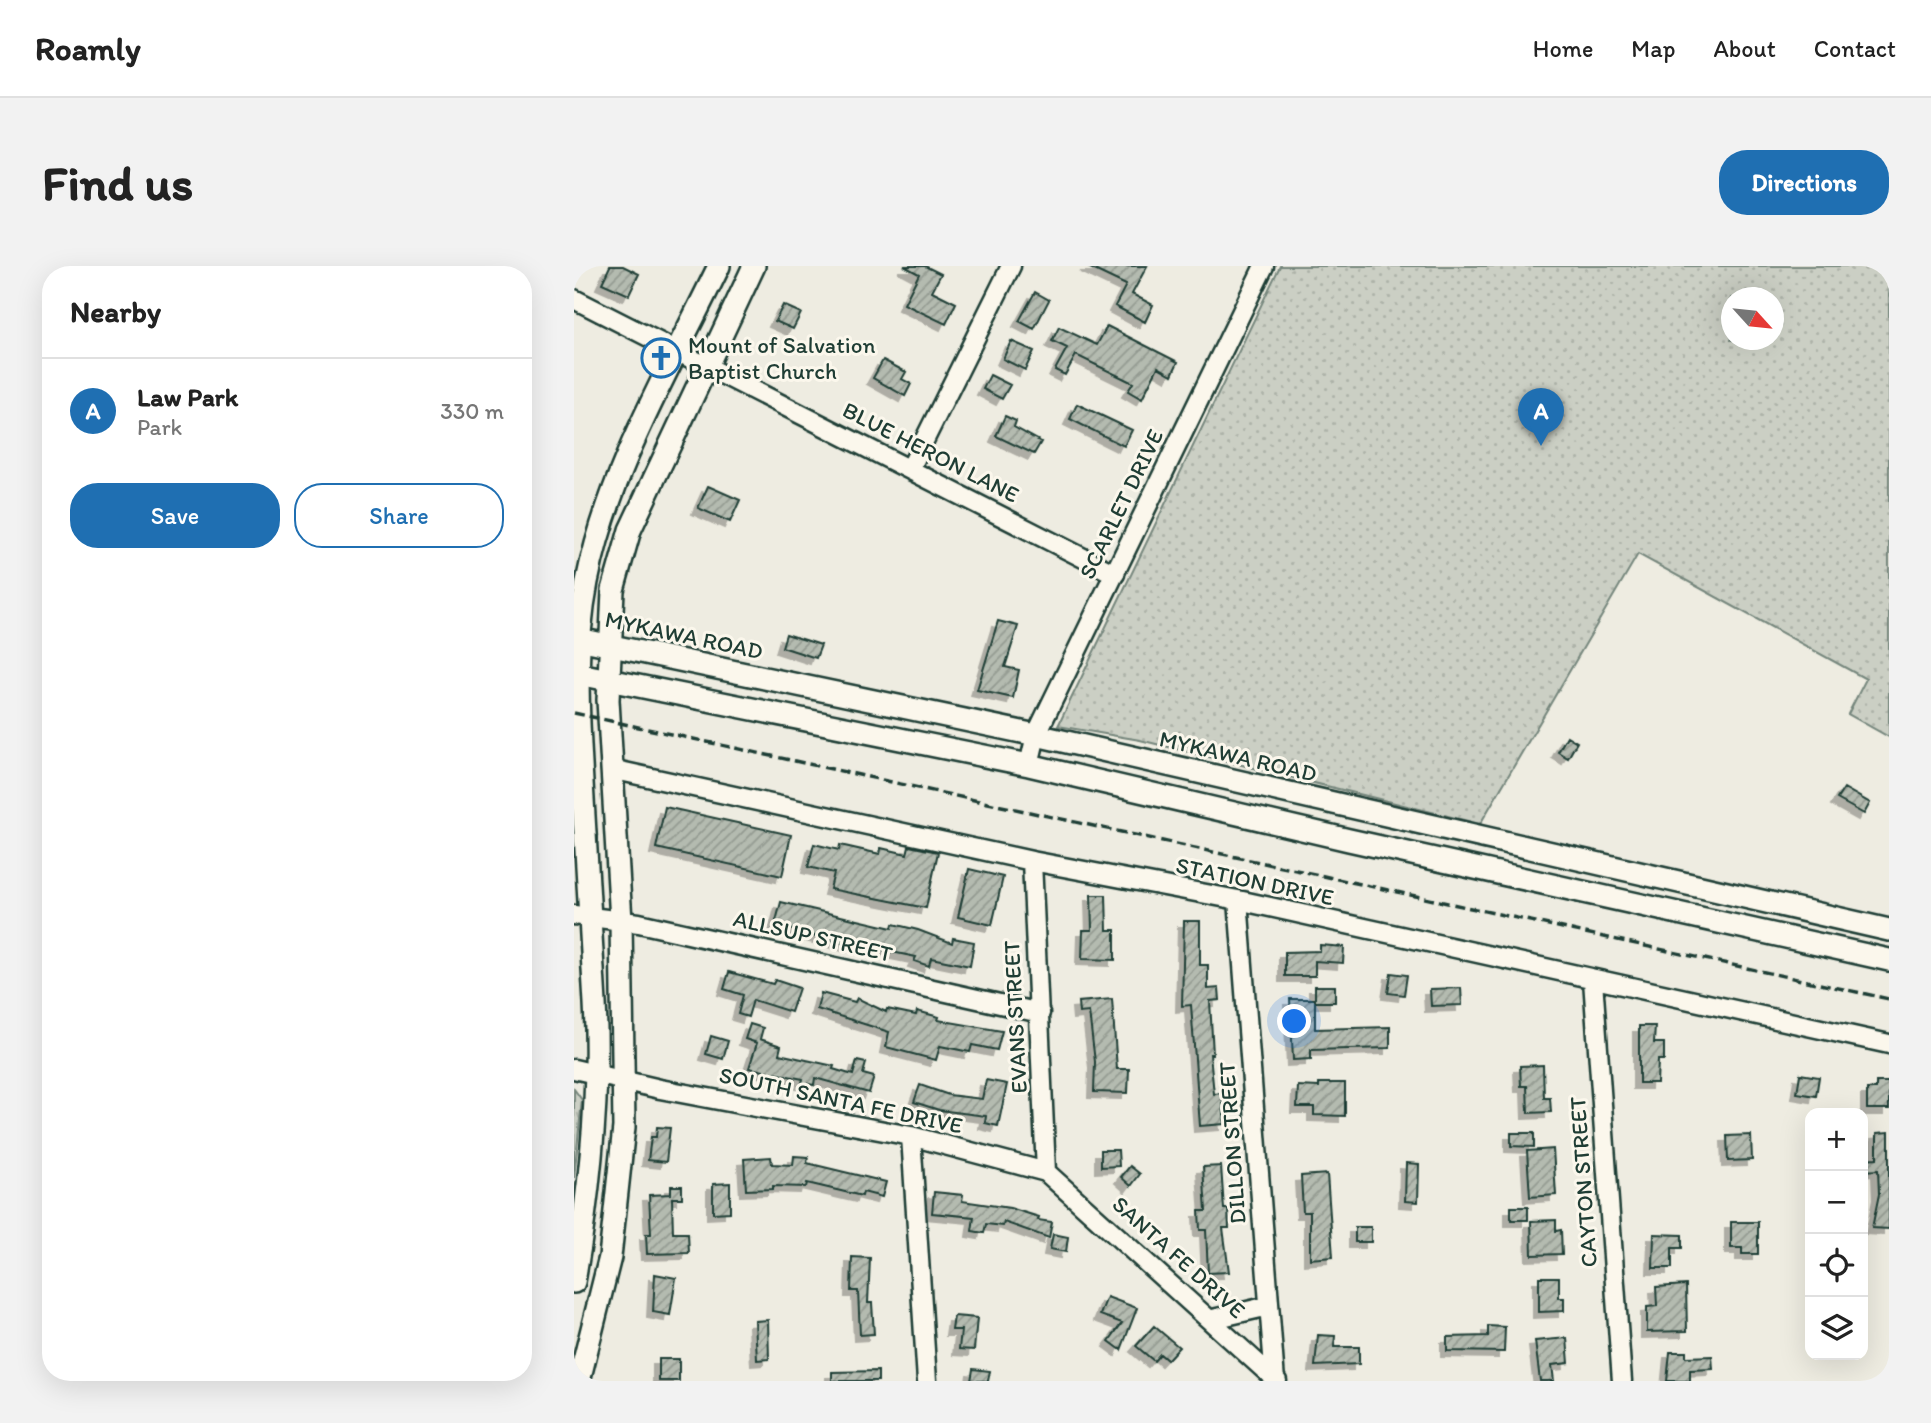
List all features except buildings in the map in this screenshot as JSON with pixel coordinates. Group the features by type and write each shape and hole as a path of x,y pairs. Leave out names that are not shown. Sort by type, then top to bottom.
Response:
{"main road":[{"path":"574,1282 592,1159 584,1071 595,1006 582,916 575,674 577,639 587,582 614,488 719,266"},
{"path":"579,1381 610,1257 624,1127 621,921 608,682 613,590 629,530 754,266"},
{"name":"MYKAWA ROAD","path":"577,639 1036,735 1889,930"},
{"path":"575,674 1029,765 1256,819 1889,960"},
{"path":"1256,819 1262,788"},
{"path":"1702,918 1711,890"}],"street":[{"path":"910,469 1011,266"},
{"name":"SCARLET DRIVE","path":"1029,765 1036,735 1264,266"},
{"name":"BLUE HERON LANE","path":"574,299 707,364 1115,573"},
{"name":"STATION DRIVE","path":"611,769 1032,861 1238,900 1889,1044"},
{"name":"EVANS STREET","path":"1032,861 1046,1172"},
{"name":"DILLON STREET","path":"1238,900 1275,1380"},
{"name":"ALLSUP STREET","path":"582,916 621,921 1040,1013"},
{"name":"CAYTON STREET","path":"1593,980 1622,1381"},
{"path":"584,1071 625,1080"},
{"name":"SOUTH SANTA FE DRIVE","path":"625,1080 911,1136 1046,1172"},
{"path":"911,1136 927,1381"},
{"name":"SANTA FE DRIVE","path":"1046,1172 1213,1320 1275,1380"},
{"path":"1213,1320 1269,1306"}],"green space":[{"path":"1280,266 1889,266 1889,737 1848,714 1866,679 1638,554 1480,824 1140,740 1058,726"},
{"path":"574,1089 582,1100 574,1178"}],"railway":[{"path":"574,713 1889,999"}],"place":[{"name":"Mount of Salvation Baptist Church","path":"661,358"},
{"name":"Law Park","path":"1541,446"}]}
